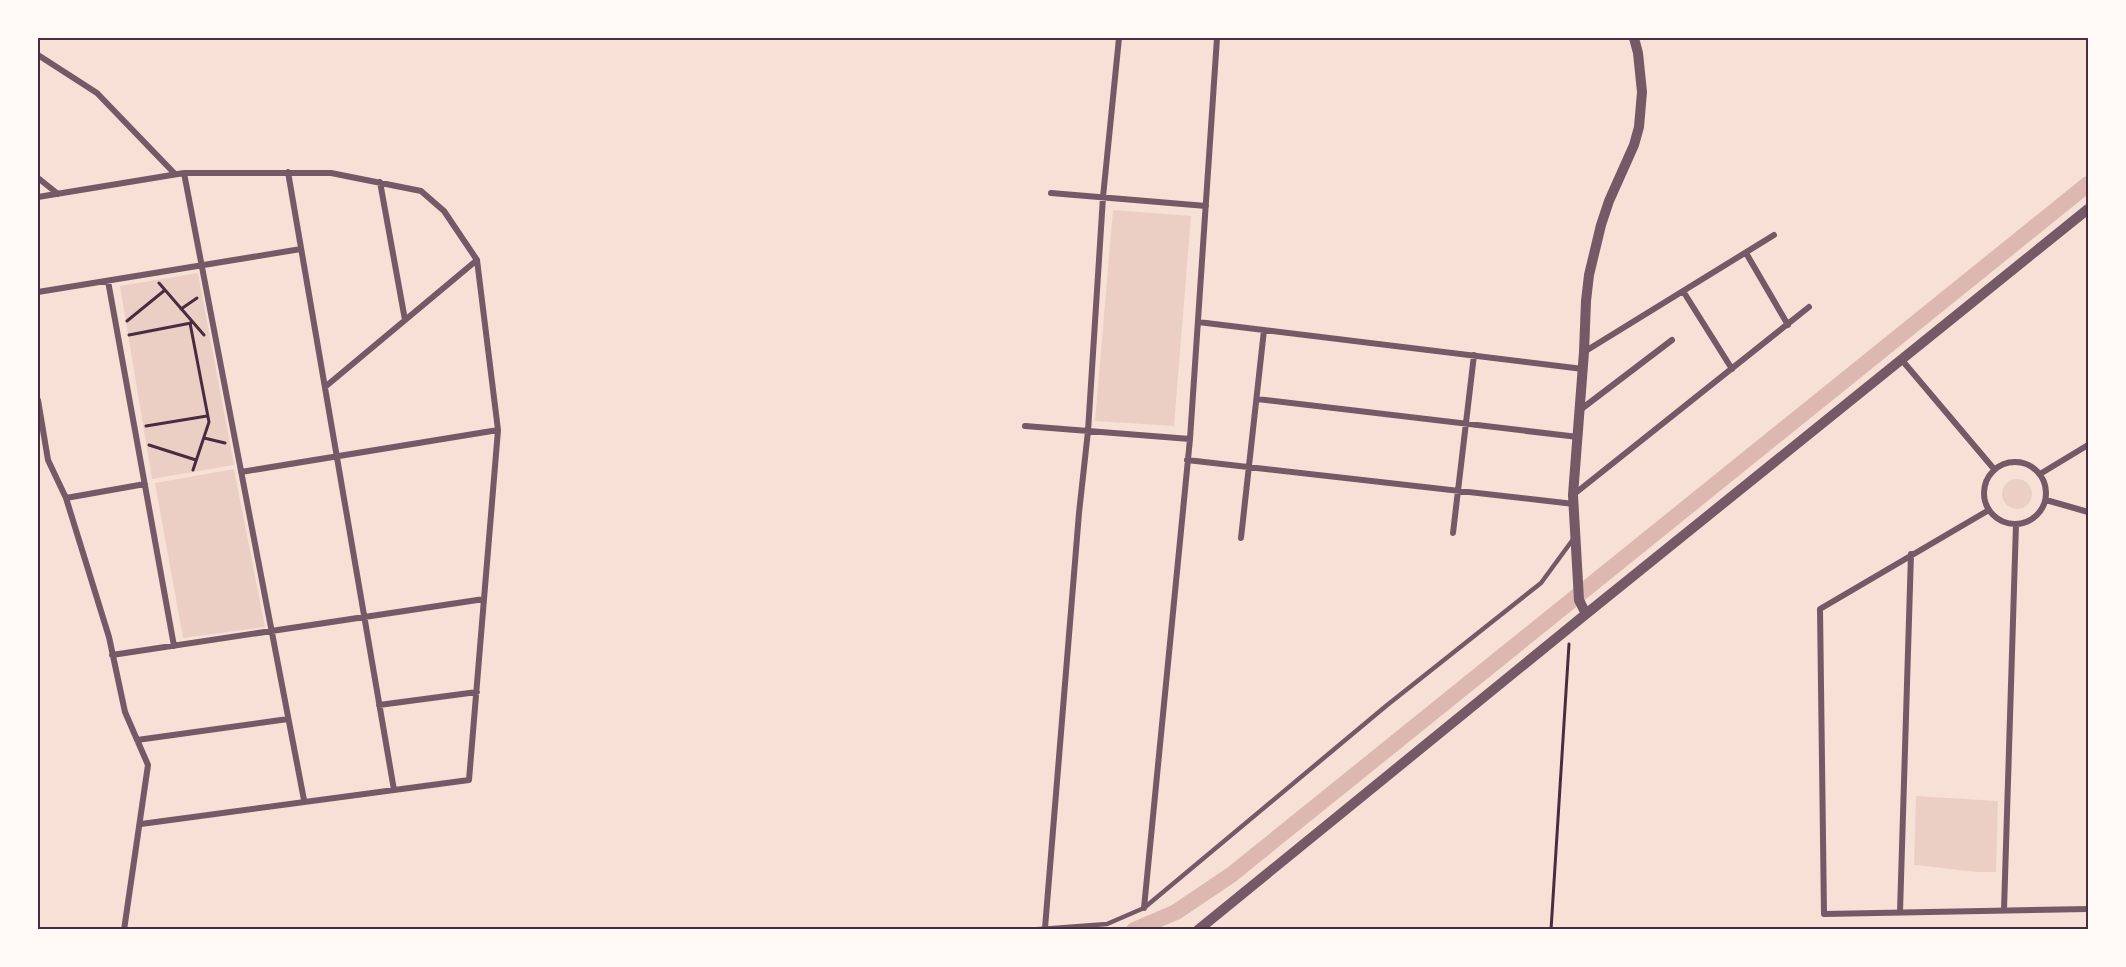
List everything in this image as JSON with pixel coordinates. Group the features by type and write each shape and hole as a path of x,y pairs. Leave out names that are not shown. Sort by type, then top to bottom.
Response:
{"street":[{"path":"1045,928 1079,513 1088,431 1103,197 1119,38"},
{"path":"1144,908 1190,439 1217,38"},
{"path":"1586,614 1579,600 1574,500 1586,301 1594,250 1609,201 1639,127 1642,92 1640,63 1634,38"},
{"path":"38,55 98,93 175,174"},
{"path":"288,172 394,790"},
{"path":"184,173 304,800"},
{"path":"38,197 184,173 331,173 421,190 444,212 477,260 498,430 470,780 304,800 141,824"},
{"path":"38,178 58,194"},
{"path":"380,182 405,320"},
{"path":"1051,193 1206,206"},
{"path":"1198,930 1569,627 2088,209"},
{"path":"1584,352 1774,236"},
{"path":"38,292 301,249"},
{"path":"1746,253 1788,325"},
{"path":"325,387 477,260"},
{"path":"108,281 174,646"},
{"path":"1683,291 1732,369"},
{"path":"1188,460 1458,491 1574,500 1809,307"},
{"path":"1198,322 1583,369"},
{"path":"1241,538 1264,330"},
{"path":"1580,411 1672,340"},
{"path":"1453,533 1474,355"},
{"path":"1901,359 1994,470"},
{"path":"1257,399 1578,437"},
{"path":"38,400 40,425 48,460 66,498 112,655 125,712 148,765 124,930"},
{"path":"1025,426 1190,439"},
{"path":"241,472 498,430"},
{"path":"2040,474 2088,445"},
{"path":"2018,461 2030,465 2040,474 2047,490 2046,500 2035,517 2016,524 2001,520 1989,510 1984,489 1989,475 1994,470 2005,463 2018,461"},
{"path":"66,498 145,484"},
{"path":"2046,500 2088,512"},
{"path":"1989,510 1820,609 1824,914 2088,909"},
{"path":"2004,910 2016,524"},
{"path":"1900,912 1911,554"},
{"path":"112,655 484,599"},
{"path":"379,705 477,692"},
{"path":"137,740 288,719"}],"lane":[{"path":"1026,930 1107,924 1144,908 1386,706 1540,583 1576,536"}],"path":[{"path":"159,282 209,341"},
{"path":"127,321 165,290"},
{"path":"181,309 201,296"},
{"path":"129,335 192,323"},
{"path":"192,323 209,422 192,470"},
{"path":"146,426 207,416"},
{"path":"204,438 228,444"},
{"path":"149,445 196,460"},
{"path":"1551,930 1569,627"}],"shaded area":[{"path":"1113,210 1191,216 1174,426 1095,421"},
{"path":"198,273 234,465 152,479 120,286"},
{"path":"234,469 265,627 183,638 155,483"},
{"path":"2017,479 2023,480 2031,488 2031,500 2023,508 2017,509 2011,508 2003,500 2002,494 2003,488 2011,480"},
{"path":"1916,796 1998,801 1996,872 1914,865"}],"waterway":[{"path":"1134,930 1176,912 1231,875 2088,184"}]}
